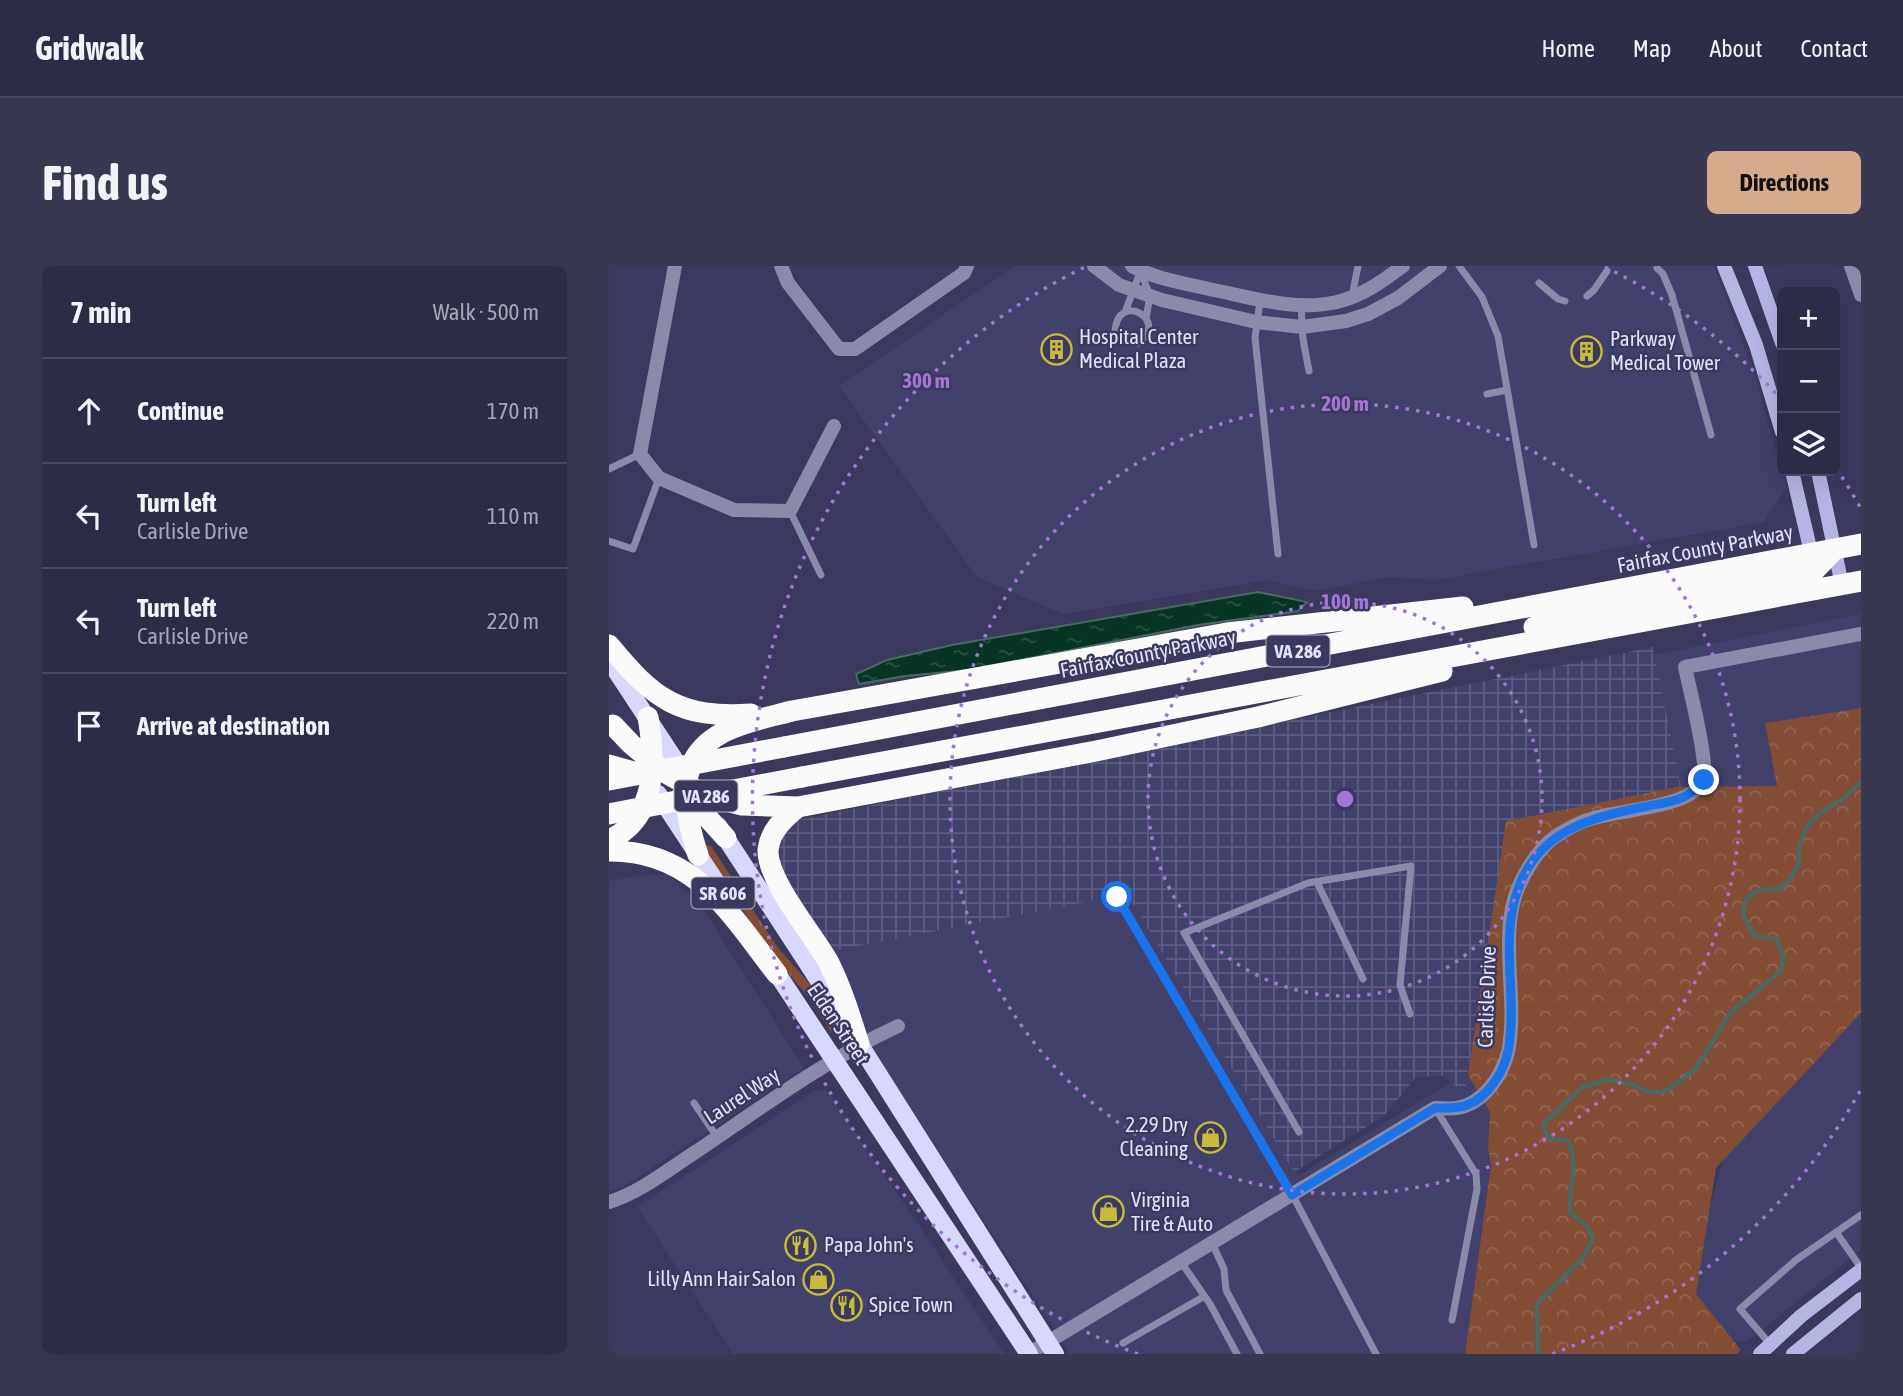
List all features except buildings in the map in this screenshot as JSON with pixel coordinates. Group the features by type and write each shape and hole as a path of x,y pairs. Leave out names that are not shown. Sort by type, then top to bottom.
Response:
{"highway":[{"name":"Fairfax County Parkway","path":"609,814 1619,626 1815,571 1835,549 1861,544"},
{"name":"Fairfax County Parkway","path":"609,780 1615,592 1815,571 1851,583"},
{"path":"1498,647 1518,631 1531,627 1815,571"},
{"path":"698,855 692,835 688,789 689,768 698,752 726,730 792,711 1227,633 1615,592"},
{"path":"609,765 650,774 723,802 798,807 1096,751 1258,717 1342,698 1619,626"},
{"path":"609,645 651,690 688,710 725,716 792,711"},
{"path":"609,840 624,832 639,816 649,793 652,738 648,717"},
{"path":"611,722 650,774"},
{"path":"688,789 707,817 726,838"},
{"path":"798,807 783,819 771,838 769,860 777,881 829,964 843,993 859,1044"},
{"path":"609,851 648,855 687,872 726,909 777,974"}],"main road":[{"path":"1724,266 1756,345 1777,415"},
{"path":"1755,266 1777,329"},
{"path":"1793,476 1815,571"},
{"path":"1819,476 1835,549 1851,583"},
{"path":"609,660 648,717 688,789"},
{"name":"Elden Street","path":"650,774 698,855 1028,1354"},
{"name":"Elden Street","path":"726,838 1052,1348"},
{"path":"1765,1349 1801,1316 1861,1269"},
{"path":"1793,1354 1861,1299"}],"street":[{"path":"675,266 640,454 659,478 734,510 790,511 834,426"},
{"path":"781,266 788,284 839,349 846,351 866,342 964,273 967,266"},
{"path":"1094,266 1119,285 1150,296 1256,322 1302,327 1346,321 1368,314 1398,298 1440,266"},
{"path":"1139,268 1167,279 1301,305 1335,303 1351,298 1403,266"},
{"path":"1851,266 1861,295"},
{"name":"Carlisle Drive","path":"1028,1354 1052,1348 1180,1261 1435,1108 1457,1108 1480,1098 1495,1080 1506,1059 1512,915 1525,873 1553,838 1592,818 1677,800 1694,793 1704,780 1704,762 1685,667 1861,634"},
{"name":"Laurel Way","path":"609,1202 632,1192 859,1044 898,1026"}],"lane":[{"path":"1351,298 1358,266"},
{"path":"1459,266 1486,304 1498,336 1534,545"},
{"path":"1115,331 1117,321 1125,312 1133,291 1139,268"},
{"path":"1139,268 1150,296 1146,318"},
{"path":"1657,268 1663,274 1672,295 1711,435"},
{"path":"1587,296 1607,271"},
{"path":"1539,284 1558,299 1565,301"},
{"path":"1261,299 1255,338 1277,554"},
{"path":"1301,305 1309,371"},
{"path":"1125,312 1137,312 1146,318 1149,324 1147,336 1138,343"},
{"path":"1487,394 1507,390"},
{"path":"609,469 640,454"},
{"path":"609,541 633,549 659,478"},
{"path":"790,511 821,575"},
{"path":"1299,1132 1184,933 1308,883 1411,866 1401,985 1411,1014"},
{"path":"1317,882 1363,979"},
{"path":"1117,897 1292,1195 1376,1354"},
{"path":"694,1103 717,1137"},
{"path":"1435,1108 1476,1174 1476,1189 1451,1321"},
{"path":"1765,1349 1740,1309 1796,1260 1861,1215"},
{"path":"1836,1232 1861,1269"},
{"path":"1211,1243 1224,1269 1226,1290 1259,1354"},
{"path":"1180,1261 1217,1315 1237,1354"},
{"path":"1123,1343 1203,1297"}],"shaded area":[{"path":"1015,266 1714,266 1755,376 1777,455 1777,476 1783,476 1786,488 1764,522 1435,580 1391,577 1313,591 1267,580 1063,614 977,577 839,386"},
{"path":"1861,614 1861,708 1765,723 1777,786 1677,787 1653,655"},
{"path":"1653,647 1681,787 1515,819 1464,1093 1443,1076 1416,1077 1385,1115 1294,1172 1127,894 826,952 775,872 772,842 793,821"},
{"path":"645,875 669,875 701,906 804,1068 623,1187 609,1192 609,881"},
{"path":"1126,891 1298,1176 1467,1072 1490,1112 1488,1147 1491,1165 1465,1354 1070,1354 808,956"},
{"path":"1861,1006 1861,1250 1748,1341 1668,1343 1735,1123"},
{"path":"826,1090 1004,1354 734,1354 637,1207 814,1091"}],"green space":[{"path":"1861,708 1861,1013 1716,1168 1696,1294 1741,1350 1737,1354 1465,1354 1491,1165 1488,1148 1490,1112 1468,1075 1506,821 1677,787 1777,786 1765,723"},
{"path":"706,845 711,846 778,948 810,984 837,1028 838,1037 831,1032 811,1000 771,953 704,851"}],"water":[{"path":"1258,592 1307,602 1298,611 1198,625 969,670 905,676 859,684 856,674 887,660 952,645"}],"waterway":[{"path":"1538,1354 1537,1304 1582,1259 1593,1239 1587,1226 1570,1213 1574,1166 1571,1148 1567,1140 1551,1139 1543,1129 1545,1122 1583,1087 1608,1079 1652,1093 1666,1091 1695,1070 1730,1013 1781,971 1784,958 1777,939 1755,936 1744,915 1745,901 1760,890 1780,889 1790,880 1799,863 1799,848 1805,829 1820,813 1843,799 1861,782"}],"place":[{"name":"Hospital Center Medical Plaza","path":"1056,349"},
{"name":"Parkway Medical Tower","path":"1587,351"},
{"name":"2.29 Dry Cleaning","path":"1211,1137"},
{"name":"Virginia Tire & Auto","path":"1108,1212"},
{"name":"Papa John's","path":"801,1245"},
{"name":"Lilly Ann Hair Salon","path":"819,1279"},
{"name":"Spice Town","path":"846,1305"}],"route":[{"path":"1117,897 1292,1195 1435,1108 1457,1108 1470,1104 1489,1089 1502,1068 1508,1049 1512,915 1517,892 1525,873 1553,838 1592,818 1677,800 1694,793 1704,780"}]}
